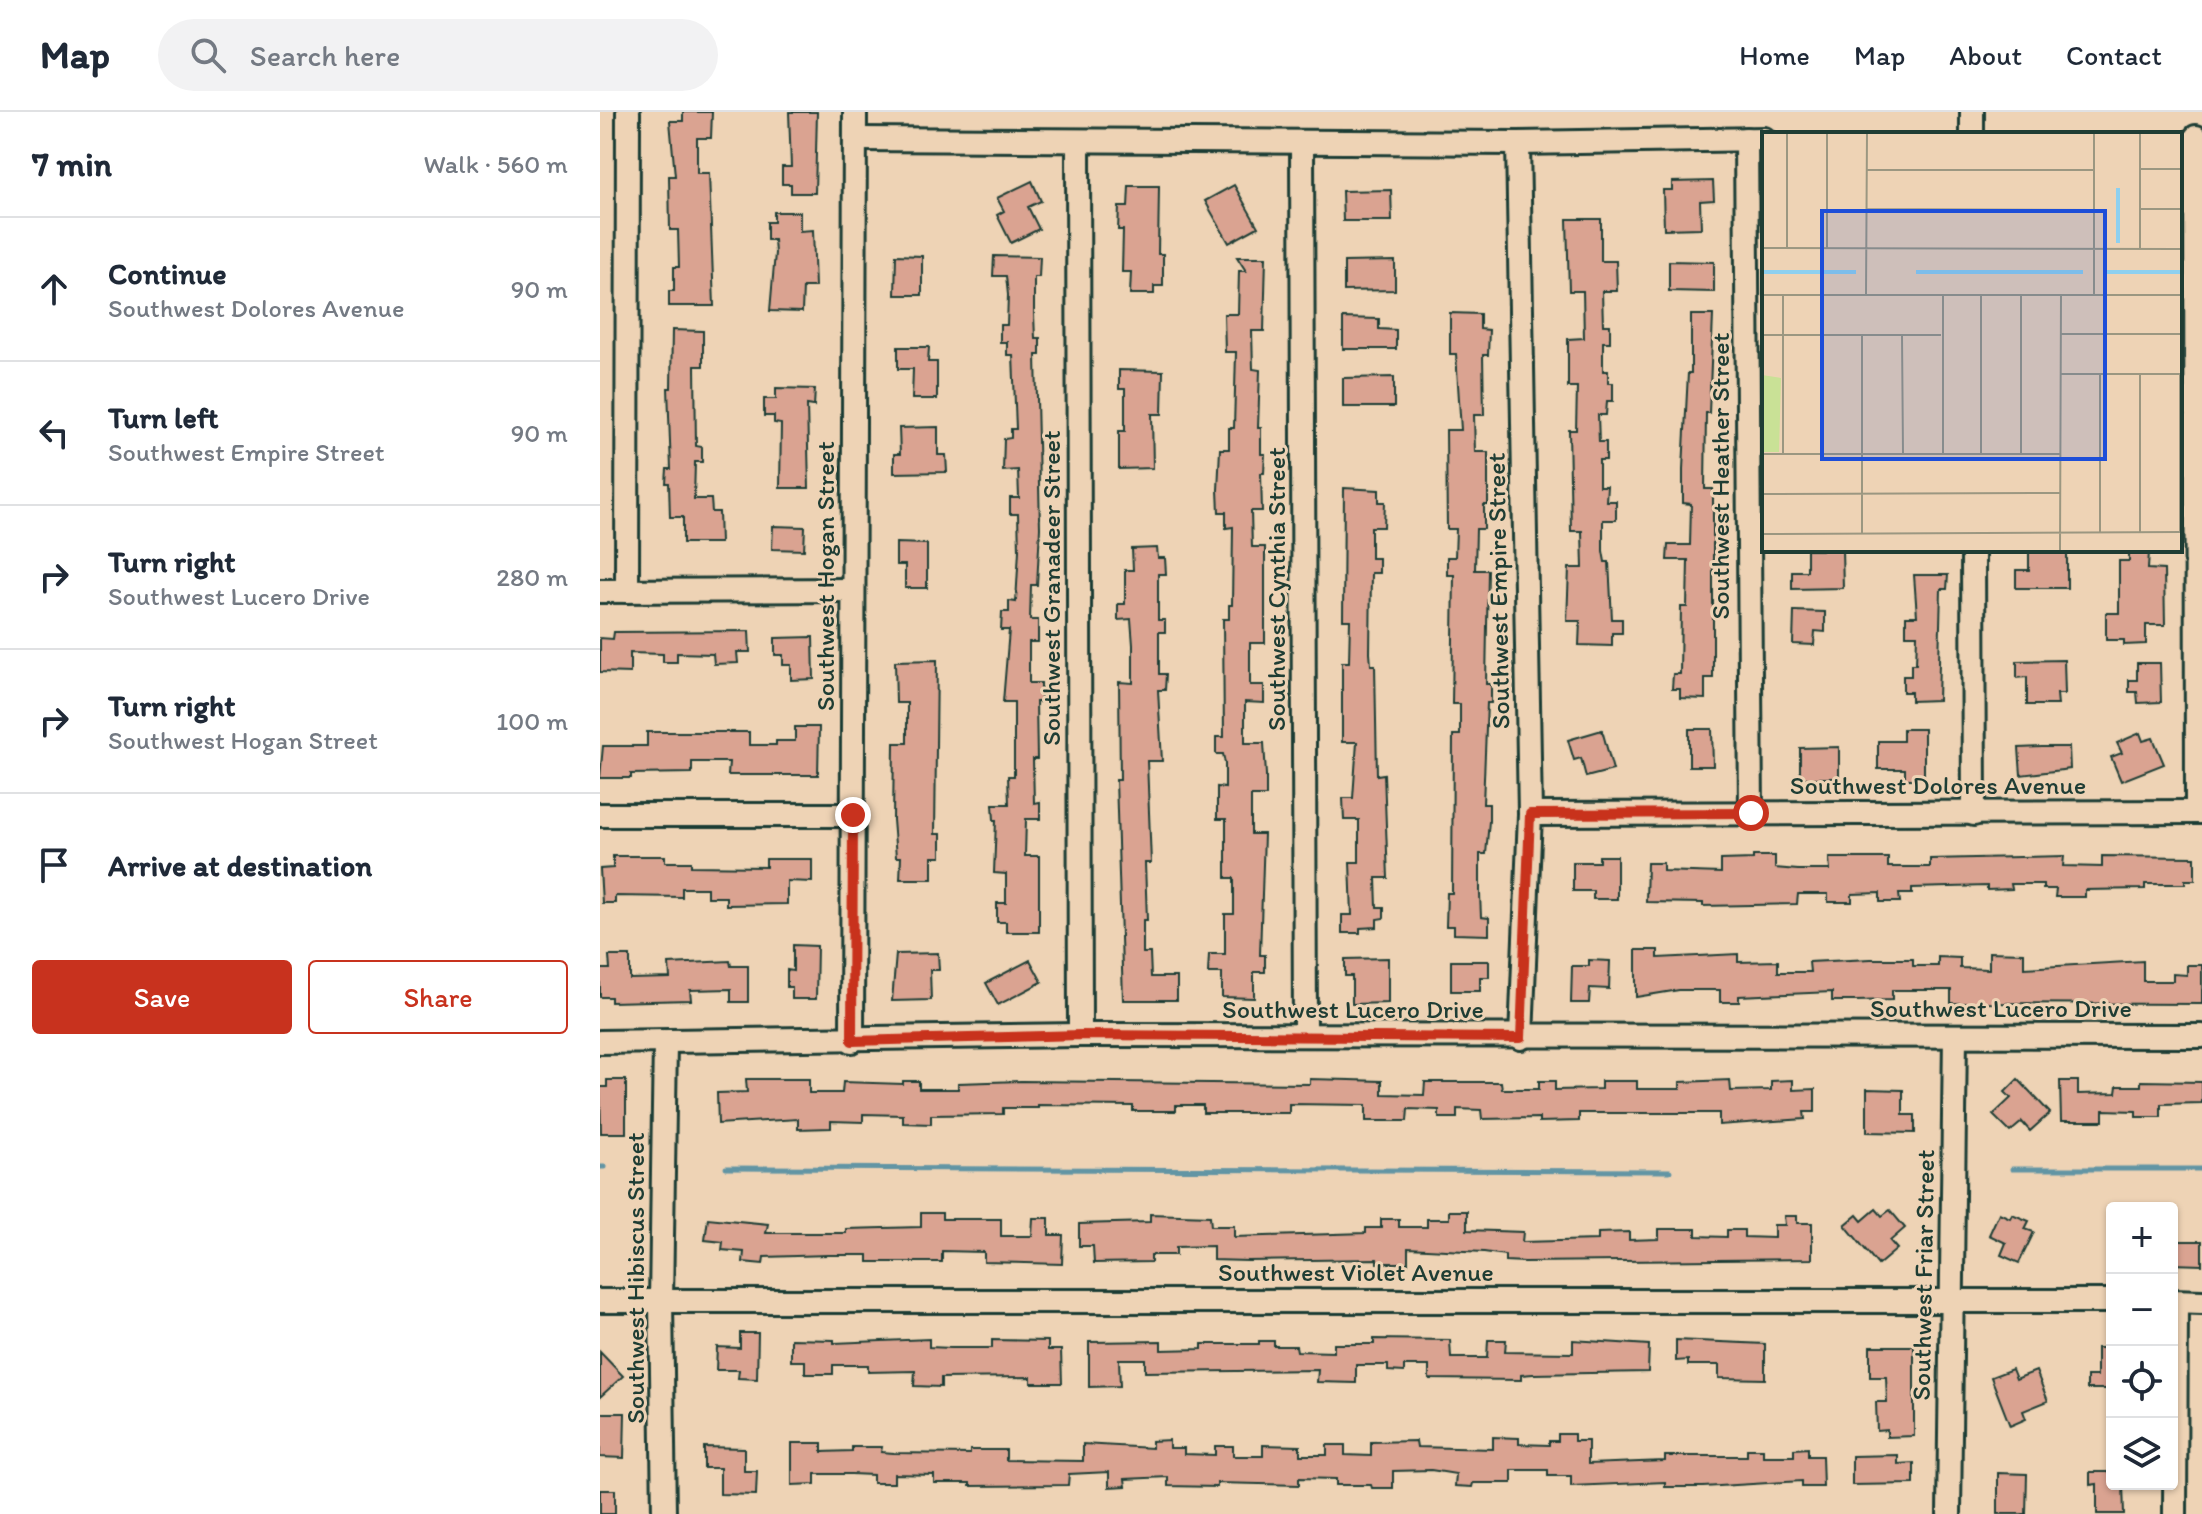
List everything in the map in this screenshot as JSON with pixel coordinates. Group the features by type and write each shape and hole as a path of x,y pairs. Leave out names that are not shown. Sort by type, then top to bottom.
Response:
{"street":[{"path":"627,591 628,112"},
{"name":"Southwest Hogan Street","path":"852,1041 855,112"},
{"path":"2193,137 2200,812"},
{"path":"855,139 1518,143 1755,139"},
{"name":"Southwest Heather Street","path":"1751,813 1755,139"},
{"name":"Southwest Granadeer Street","path":"1078,141 1080,1035"},
{"name":"Southwest Cynthia Street","path":"1302,142 1305,1035"},
{"name":"Southwest Empire Street","path":"1518,143 1530,814 1521,1038"},
{"path":"1973,552 1974,814"},
{"path":"600,591 852,590"},
{"name":"Southwest Dolores Avenue","path":"1530,814 2200,812"},
{"path":"600,815 853,815"},
{"name":"Southwest Lucero Drive","path":"600,1042 852,1041 1080,1035 1521,1038 2202,1036"},
{"name":"Southwest Friar Street","path":"1949,1514 1955,1036"},
{"name":"Southwest Hibiscus Street","path":"664,1514 661,1301 665,1043"},
{"name":"Southwest Violet Avenue","path":"600,1301 2106,1301"},
{"path":"2178,1302 2202,1302"},
{"path":"2174,1346 2175,1514"}],"building":[{"path":"683,112 712,112 711,138 697,138 697,173 709,173 714,306 669,306 669,291 674,291 674,267 679,267 678,230 670,230 669,176 675,176 670,121 683,121"},
{"path":"789,112 817,112 815,193 791,193 791,184 782,184 782,167 791,167"},
{"path":"1032,181 1041,201 1028,207 1039,229 1011,243 997,215 1004,211 997,198"},
{"path":"1713,181 1714,200 1700,201 1701,228 1664,229 1663,190 1672,190 1672,182"},
{"path":"1234,185 1258,227 1229,243 1205,201"},
{"path":"1129,186 1159,186 1158,254 1163,254 1163,286 1154,286 1154,294 1130,294 1131,272 1122,272 1123,230 1118,230 1119,207 1128,207"},
{"path":"1391,190 1392,221 1343,221 1342,191"},
{"path":"774,212 800,212 800,231 813,230 815,287 803,287 802,312 770,311 775,253 774,240 767,240 767,222 774,222"},
{"path":"1567,219 1601,219 1601,261 1616,261 1617,291 1602,291 1603,325 1610,325 1610,342 1603,342 1603,371 1608,371 1608,383 1613,383 1613,401 1607,401 1606,415 1598,415 1599,442 1606,442 1606,460 1599,460 1599,486 1607,486 1606,501 1616,501 1616,520 1603,520 1603,551 1605,562 1609,562 1612,619 1622,619 1622,633 1612,633 1612,646 1579,645 1580,621 1567,621 1569,568 1583,568 1582,531 1571,531 1569,430 1576,430 1577,387 1568,387 1568,339 1584,338 1583,291 1569,291"},
{"path":"896,255 922,256 922,295 895,295"},
{"path":"994,256 1040,257 1039,277 1034,277 1034,314 1035,338 1040,338 1040,355 1036,355 1040,528 1037,585 1031,585 1030,620 1038,620 1038,642 1029,642 1029,683 1041,683 1041,702 1036,702 1037,759 1033,759 1034,803 1040,802 1040,819 1026,819 1025,856 1039,856 1039,932 1006,932 1006,922 997,922 997,903 1006,903 1006,874 994,873 996,820 993,804 1009,804 1008,776 1014,776 1014,702 1003,702 1009,630 1001,630 1002,612 1009,612 1009,601 1016,602 1018,514 1010,514 1010,498 1019,498 1018,470 1003,471 1004,439 1011,438 1011,429 1016,429 1013,355 1007,355 1007,342 1000,342 1000,325 1007,325 1008,295 1006,276 993,276"},
{"path":"1237,257 1266,257 1264,331 1252,331 1253,369 1260,370 1258,428 1261,428 1261,454 1265,454 1264,473 1261,473 1262,511 1251,511 1252,547 1265,547 1265,643 1250,643 1250,685 1264,685 1264,703 1245,702 1245,743 1264,743 1266,775 1266,796 1251,796 1251,834 1264,834 1260,955 1265,955 1265,972 1254,972 1254,998 1222,997 1222,973 1208,973 1209,954 1225,954 1225,914 1234,914 1234,878 1226,878 1226,819 1217,819 1217,787 1225,788 1225,763 1223,754 1216,754 1216,737 1224,737 1223,619 1229,619 1229,605 1232,605 1233,527 1226,528 1226,512 1219,512 1218,490 1220,449 1229,449 1229,428 1234,428 1236,352 1225,352 1224,314 1238,314 1239,271 1246,271"},
{"path":"1395,261 1395,290 1344,291 1344,262"},
{"path":"1669,261 1714,262 1714,292 1669,291"},
{"path":"1450,313 1480,314 1480,329 1489,330 1488,355 1483,355 1484,415 1474,415 1475,452 1488,452 1488,505 1484,505 1484,529 1476,529 1475,570 1488,570 1486,684 1491,684 1491,703 1487,703 1483,804 1489,804 1489,821 1486,854 1480,854 1480,894 1481,917 1489,918 1489,935 1454,934 1454,926 1446,926 1447,893 1452,893 1453,735 1460,735 1460,704 1452,704 1454,575 1447,575 1447,557 1455,557 1456,529 1447,529 1446,430 1461,430 1456,354 1450,354"},
{"path":"1691,315 1713,315 1709,413 1706,413 1705,489 1713,489 1713,678 1705,678 1705,699 1680,698 1680,689 1672,689 1673,674 1680,674 1681,607 1687,607 1688,560 1667,560 1668,545 1690,545 1691,504 1683,503 1683,469 1688,373 1691,373"},
{"path":"1343,318 1379,319 1379,329 1396,330 1396,349 1343,349"},
{"path":"672,330 703,331 703,366 695,366 696,446 702,447 702,462 695,462 694,499 711,499 712,512 719,512 720,543 683,543 683,517 670,517 669,483 666,483 667,469 671,469 668,388 671,388"},
{"path":"898,347 929,347 928,362 937,362 937,399 912,399 913,369 898,369"},
{"path":"1119,370 1163,371 1162,414 1152,414 1153,468 1119,469 1119,431 1125,431 1125,389 1119,389"},
{"path":"1394,377 1394,407 1343,407 1343,378"},
{"path":"776,388 815,389 814,406 807,405 809,488 780,488 781,424 774,423 774,416 764,416 764,399 776,399"},
{"path":"938,427 938,455 946,455 947,472 894,473 894,454 900,454 899,428"},
{"path":"1344,488 1379,490 1379,502 1385,502 1384,527 1371,527 1371,558 1379,558 1379,573 1371,573 1370,653 1371,665 1375,665 1377,775 1384,774 1388,878 1376,878 1377,907 1384,907 1384,918 1377,919 1377,927 1360,928 1360,933 1342,933 1342,915 1352,915 1350,862 1359,862 1359,820 1344,820 1343,798 1353,798 1357,742 1342,742 1342,662 1349,662 1350,620 1343,620"},
{"path":"773,526 805,527 804,550 772,549"},
{"path":"896,543 927,544 927,588 905,588 905,565 896,565"},
{"path":"1157,548 1158,558 1165,558 1166,574 1158,574 1158,620 1165,620 1165,632 1159,632 1159,674 1166,674 1165,690 1158,690 1162,761 1147,761 1151,863 1145,863 1147,920 1143,920 1143,953 1150,953 1151,977 1177,977 1177,1000 1123,1000 1116,780 1120,780 1119,682 1133,683 1133,645 1131,619 1118,620 1118,604 1125,604 1125,570 1133,570 1132,549"},
{"path":"1807,552 1842,552 1843,588 1792,589 1792,571 1807,571"},
{"path":"2029,552 2067,552 2067,588 2016,588 2016,570 2029,570"},
{"path":"2129,552 2149,552 2148,569 2164,570 2165,625 2146,625 2146,644 2124,645 2124,640 2106,640 2106,613 2119,613 2119,561 2129,561"},
{"path":"1914,575 1948,575 1947,589 1941,589 1938,700 1911,701 1911,692 1903,692 1903,676 1911,676 1911,664 1916,664 1917,635 1906,635 1906,616 1917,616"},
{"path":"1794,611 1825,612 1825,632 1815,631 1814,645 1793,644"},
{"path":"749,631 750,652 737,652 738,663 714,664 713,654 677,653 677,662 663,662 663,654 630,653 630,673 600,672 600,638 613,639 614,632"},
{"path":"813,637 814,679 791,680 791,665 783,665 783,655 775,655 775,638"},
{"path":"937,660 935,834 941,834 941,857 932,857 932,879 900,879 901,857 896,857 893,820 894,743 907,743 907,703 896,703 895,661"},
{"path":"2064,660 2065,694 2057,694 2058,705 2027,705 2027,677 2017,678 2017,661"},
{"path":"2137,663 2160,663 2161,702 2138,703 2137,692 2129,692 2129,680 2137,680"},
{"path":"795,727 819,727 818,775 728,775 729,762 692,762 692,773 600,778 603,746 647,746 647,732 749,732 749,745 776,745 776,741 795,741"},
{"path":"1689,729 1712,729 1713,766 1689,766"},
{"path":"1903,729 1924,729 1924,779 1905,779 1905,769 1878,769 1878,741 1903,741"},
{"path":"1602,730 1613,770 1586,777 1581,758 1574,760 1568,740"},
{"path":"2140,733 2143,741 2153,738 2164,764 2121,781 2111,757 2122,753 2117,743"},
{"path":"1839,747 1839,778 1800,778 1800,748"},
{"path":"2069,747 2070,769 2021,775 2019,748"},
{"path":"613,856 665,856 665,862 691,862 691,866 766,867 766,859 812,859 812,882 787,881 787,904 726,905 726,897 707,897 707,888 682,888 682,897 615,896 615,903 602,903 600,869 613,868"},
{"path":"1599,856 1617,856 1617,899 1593,899 1593,891 1573,891 1573,862 1599,862"},
{"path":"1753,856 1775,856 1775,868 1798,870 1830,870 1829,858 1888,858 1888,867 1930,867 1930,859 2064,856 2063,866 2102,867 2102,856 2195,857 2195,880 2185,880 2185,884 2145,884 2145,889 2085,890 2085,897 2055,897 2056,889 2043,889 2043,884 2011,884 2012,889 1987,890 1987,886 1912,888 1912,894 1899,894 1900,902 1880,902 1880,893 1852,894 1852,902 1828,902 1828,894 1798,894 1797,904 1703,906 1703,903 1646,902 1647,863 1663,863 1663,871 1721,873 1721,860 1753,859"},
{"path":"793,945 817,946 816,999 792,999 792,987 787,987 787,970 793,971"},
{"path":"1636,950 1658,950 1658,958 1738,954 1738,962 1778,961 1778,972 1810,972 1809,962 1871,959 1913,959 1913,966 1938,966 1938,957 1960,958 1960,968 1989,969 1989,952 2024,953 2024,968 2143,961 2143,981 2173,981 2173,974 2187,975 2187,965 2202,965 2202,1004 1951,1003 1951,990 1892,990 1892,1000 1856,1001 1832,1001 1832,992 1739,996 1739,1002 1720,1002 1720,990 1679,990 1636,997"},
{"path":"938,953 939,970 930,970 931,1000 892,1001 896,954"},
{"path":"609,956 630,956 630,979 670,978 669,964 730,961 731,966 748,966 748,1002 731,1002 731,989 690,990 691,1000 611,1002 611,997 600,997 600,969 610,969"},
{"path":"1388,958 1388,1003 1352,1004 1352,976 1345,976 1345,959"},
{"path":"1030,960 1042,982 998,1005 986,983"},
{"path":"1589,960 1610,961 1609,989 1590,988 1589,1003 1571,1003 1572,966 1589,966"},
{"path":"1451,961 1489,961 1489,977 1480,977 1480,991 1451,991"},
{"path":"746,1079 809,1079 809,1093 842,1093 843,1082 903,1084 903,1081 919,1081 919,1089 958,1089 958,1083 1021,1081 1310,1084 1310,1079 1382,1081 1382,1094 1424,1095 1425,1082 1501,1082 1502,1089 1539,1089 1539,1081 1555,1081 1555,1090 1601,1089 1601,1081 1637,1081 1637,1089 1680,1089 1680,1082 1730,1080 1731,1091 1771,1090 1771,1081 1793,1080 1793,1090 1815,1089 1815,1112 1804,1112 1805,1119 1719,1125 1719,1113 1579,1113 1579,1121 1539,1122 1539,1118 1482,1119 1481,1110 1457,1109 1457,1118 1439,1118 1439,1110 1408,1109 1407,1121 1366,1121 1366,1105 1289,1104 1289,1113 1203,1113 1203,1105 1176,1105 1176,1111 1133,1111 1133,1106 1038,1105 1038,1108 1003,1108 1003,1114 931,1115 931,1124 903,1123 903,1115 863,1114 863,1122 831,1121 831,1128 798,1129 798,1119 718,1124 717,1093 747,1092"},
{"path":"2018,1079 2050,1113 2030,1131 2022,1122 2010,1132 1993,1115 2011,1098 2005,1092"},
{"path":"607,1080 626,1080 626,1133 601,1133 600,1087 607,1087"},
{"path":"2060,1081 2078,1081 2078,1094 2116,1093 2117,1086 2141,1086 2141,1081 2202,1082 2202,1103 2161,1104 2161,1117 2136,1117 2136,1111 2103,1110 2103,1121 2061,1121"},
{"path":"1867,1089 1903,1090 1903,1115 1915,1115 1915,1133 1867,1132"},
{"path":"1876,1209 1882,1216 1890,1210 1905,1228 1890,1241 1897,1249 1878,1265 1845,1225 1857,1215 1862,1221"},
{"path":"1449,1211 1467,1211 1467,1230 1523,1232 1522,1242 1598,1240 1598,1233 1629,1232 1629,1240 1659,1239 1659,1229 1696,1229 1696,1236 1727,1237 1727,1230 1744,1230 1744,1237 1774,1238 1774,1225 1785,1225 1784,1216 1797,1216 1797,1223 1812,1223 1812,1259 1525,1262 1505,1261 1505,1255 1484,1252 1408,1248 1408,1263 1377,1263 1377,1259 1248,1261 1213,1260 1213,1246 1176,1247 1176,1255 1151,1255 1151,1262 1094,1263 1093,1246 1079,1246 1079,1224 1150,1222 1150,1214 1210,1216 1211,1226 1234,1226 1234,1237 1366,1233 1366,1228 1381,1228 1381,1219 1399,1219 1399,1227 1427,1227 1427,1219 1449,1219"},
{"path":"921,1213 942,1213 942,1219 1001,1219 1001,1236 1032,1236 1033,1218 1049,1218 1049,1235 1063,1235 1062,1264 984,1262 984,1252 942,1251 942,1262 868,1262 868,1255 828,1255 764,1257 763,1264 743,1262 744,1252 722,1250 723,1242 705,1240 708,1218 768,1224 766,1233 846,1233 846,1229 921,1227"},
{"path":"1999,1213 2029,1221 2025,1229 2034,1232 2019,1263 2001,1255 2006,1243 1989,1235"},
{"path":"2178,1241 2202,1241 2202,1265 2178,1264"},
{"path":"740,1333 758,1333 757,1379 738,1378 739,1370 716,1370 717,1347 740,1348"},
{"path":"791,1339 834,1340 834,1343 929,1339 929,1347 952,1348 992,1348 992,1340 1048,1341 1048,1350 1061,1350 1062,1383 1031,1383 1031,1377 941,1378 941,1387 914,1386 915,1371 868,1372 868,1365 833,1365 833,1374 805,1374 805,1361 791,1361"},
{"path":"1374,1339 1450,1340 1451,1358 1487,1358 1488,1340 1506,1340 1505,1352 1573,1353 1573,1340 1649,1345 1648,1372 1533,1374 1521,1375 1521,1380 1429,1379 1429,1366 1404,1366 1404,1372 1388,1371 1388,1365 1356,1365 1356,1383 1317,1382 1318,1370 1145,1372 1145,1359 1119,1359 1120,1386 1089,1387 1089,1342 1161,1341 1161,1350 1202,1349 1202,1344 1274,1341 1274,1346 1296,1346 1297,1351 1334,1352 1334,1344 1374,1344"},
{"path":"1676,1340 1765,1344 1765,1379 1719,1378 1719,1365 1688,1365 1688,1360 1676,1361"},
{"path":"1870,1346 1914,1346 1914,1436 1887,1437 1887,1430 1877,1431 1876,1402 1887,1402 1886,1377 1870,1377"},
{"path":"2097,1348 2106,1348 2106,1389 2087,1389 2087,1376 2097,1376"},
{"path":"600,1352 623,1376 600,1397"},
{"path":"2012,1369 2016,1379 2036,1371 2048,1401 2023,1411 2026,1419 2010,1426 1991,1377"},
{"path":"600,1413 625,1413 624,1458 600,1457"},
{"path":"1558,1434 1574,1434 1574,1441 1588,1441 1588,1464 1665,1461 1665,1456 1747,1456 1747,1449 1763,1449 1763,1456 1794,1456 1794,1449 1808,1448 1808,1456 1822,1456 1823,1487 1802,1487 1802,1481 1703,1487 1665,1487 1665,1482 1571,1486 1571,1476 1548,1476 1548,1470 1512,1470 1512,1483 1473,1483 1472,1487 1455,1486 1456,1474 1431,1470 1393,1471 1393,1488 1336,1485 1336,1479 1299,1478 1299,1485 1217,1483 1217,1487 1168,1486 1168,1477 1125,1479 1126,1486 1109,1487 1109,1472 1069,1474 1068,1485 970,1486 970,1483 934,1483 934,1475 894,1474 894,1483 873,1483 873,1475 815,1474 815,1484 792,1485 792,1443 822,1443 822,1452 852,1451 852,1447 882,1447 881,1452 894,1453 970,1454 970,1450 1006,1450 1006,1460 1083,1461 1083,1444 1152,1448 1152,1441 1169,1440 1169,1448 1184,1448 1184,1454 1215,1455 1215,1446 1233,1446 1233,1456 1263,1456 1263,1445 1300,1446 1300,1455 1327,1455 1327,1445 1345,1445 1345,1455 1371,1456 1371,1442 1416,1441 1417,1447 1493,1449 1493,1437 1519,1438 1519,1444 1549,1445 1549,1441 1558,1441"},
{"path":"704,1447 744,1448 744,1471 757,1471 756,1495 720,1494 720,1468 704,1468"},
{"path":"1898,1455 1898,1464 1914,1463 1914,1484 1852,1485 1852,1456"},
{"path":"2090,1472 2106,1472 2106,1490 2123,1490 2124,1514 2097,1514 2097,1484 2090,1485"},
{"path":"1998,1473 2027,1474 2026,1514 1998,1514"},
{"path":"600,1490 615,1490 615,1514 600,1514"}],"waterway":[{"path":"726,1168 1670,1171"},
{"path":"2012,1169 2202,1169"}],"route":[{"path":"853,815 852,1041 1080,1035 1521,1038 1530,814 1751,813"}]}
